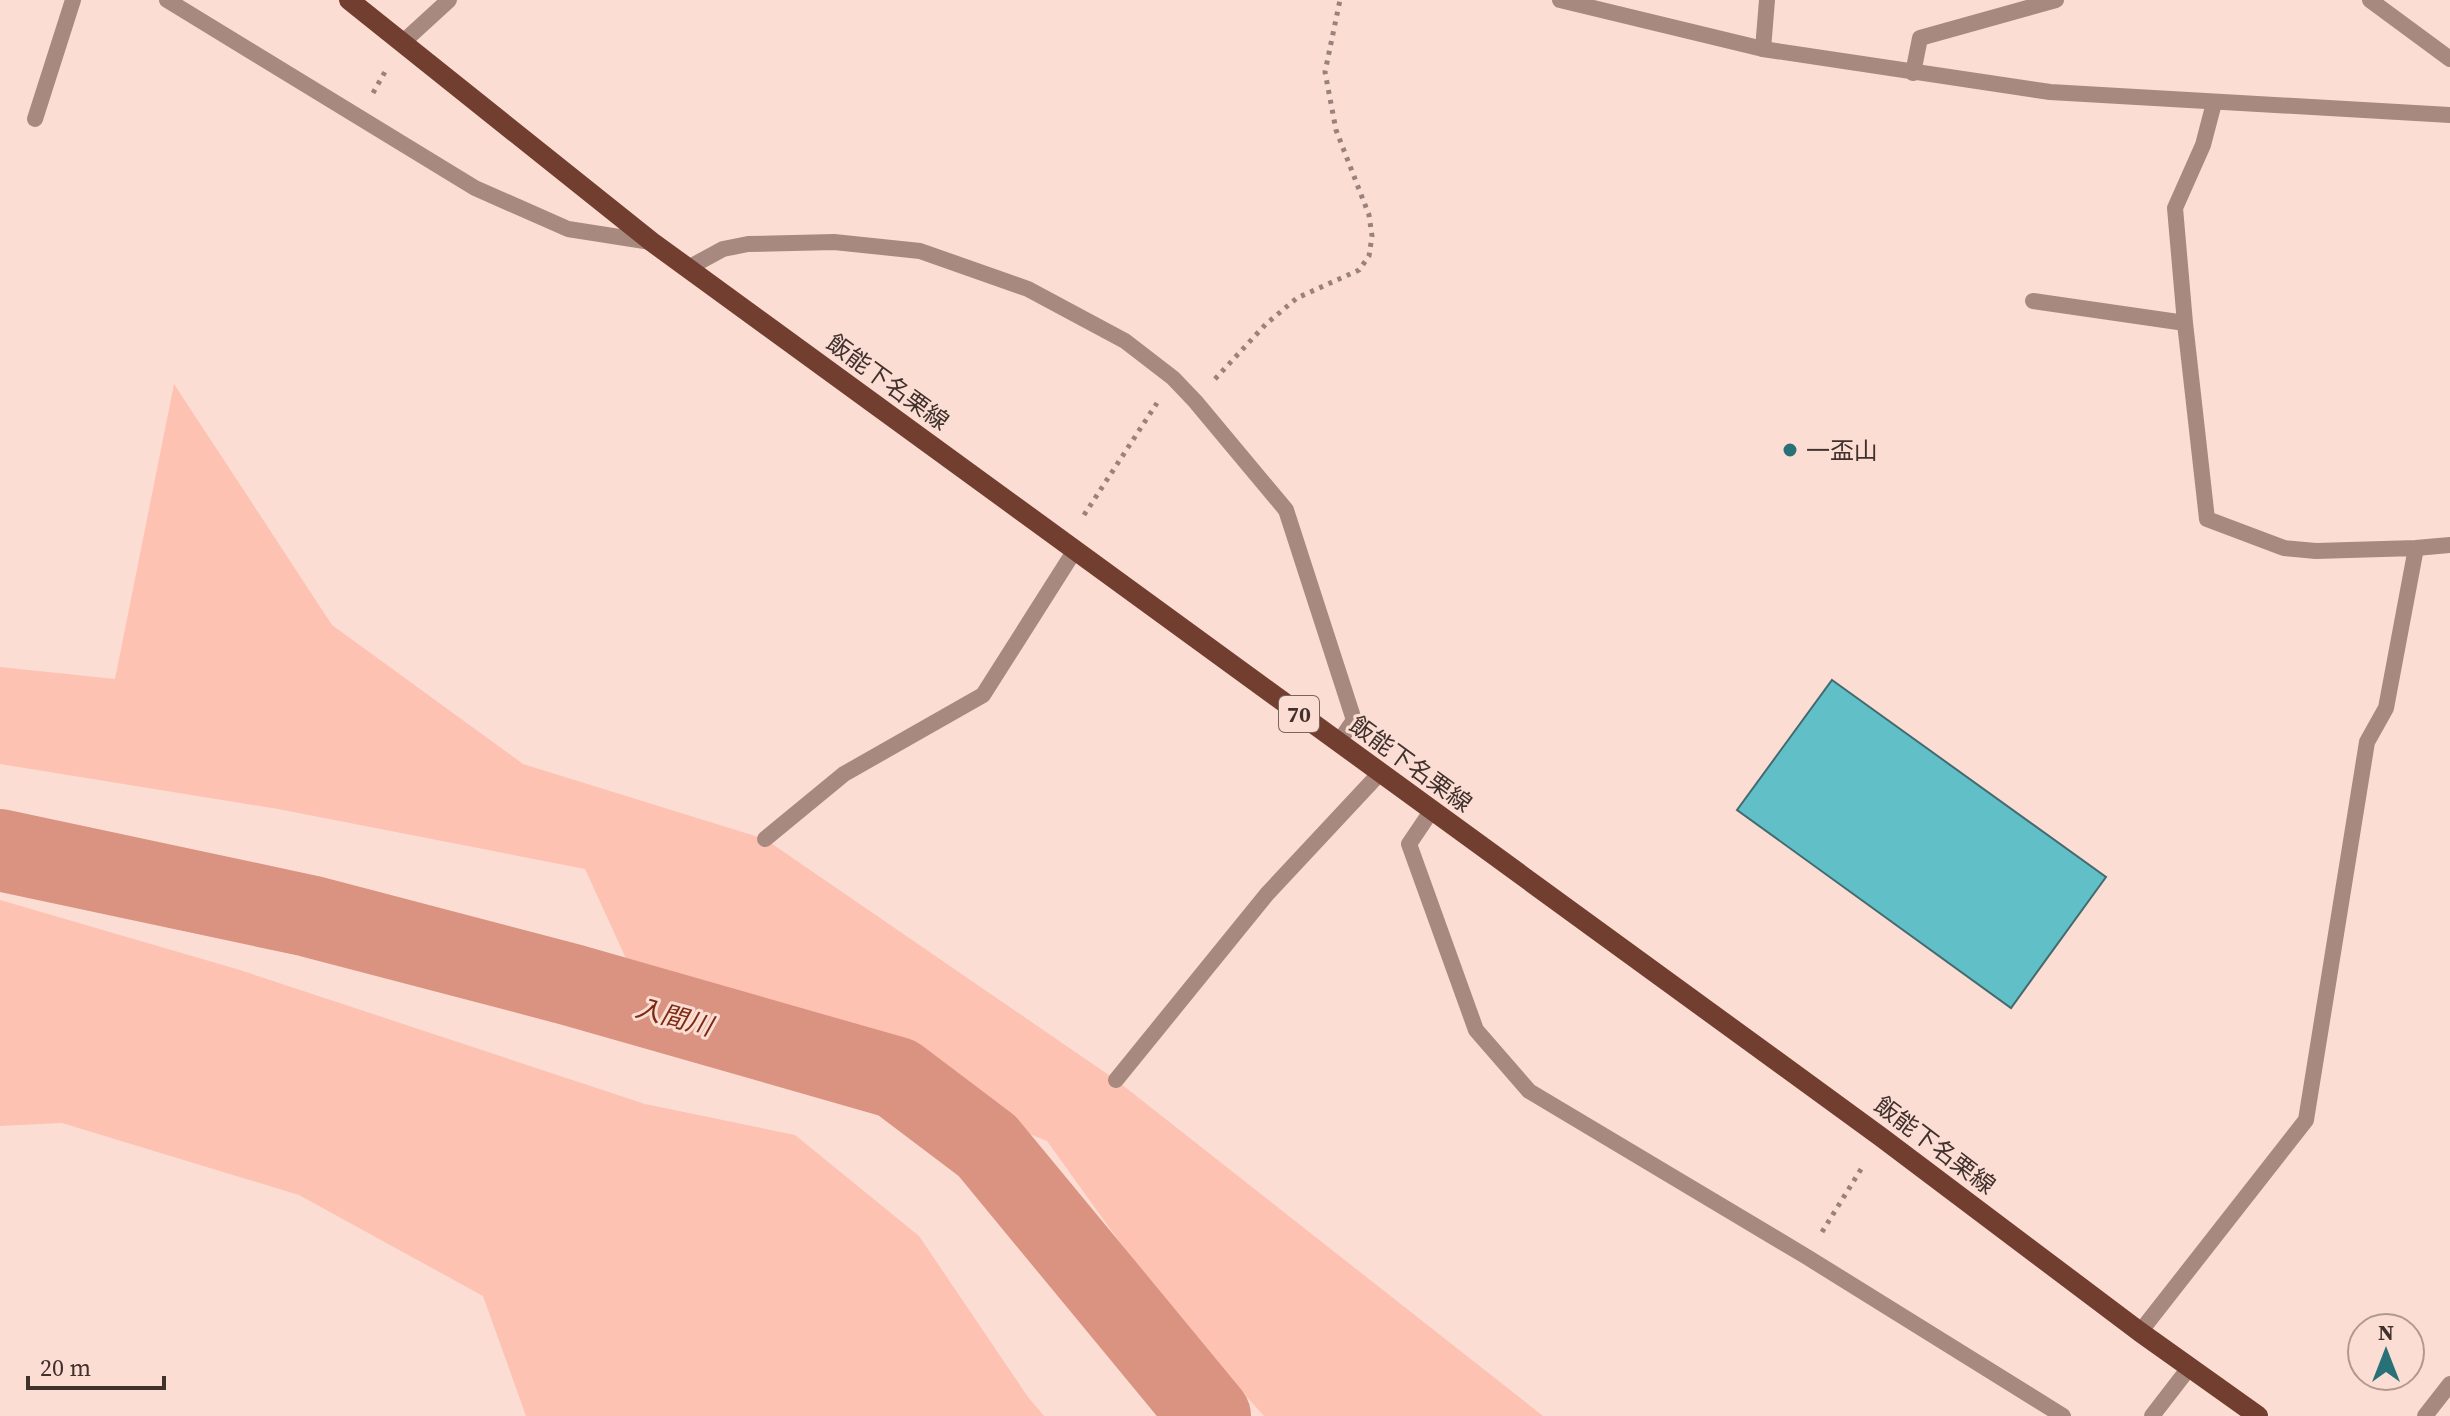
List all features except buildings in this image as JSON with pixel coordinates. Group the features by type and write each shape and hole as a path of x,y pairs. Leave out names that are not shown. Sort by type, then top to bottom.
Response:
{"main road":[{"name":"飯能下名栗線","path":"349,0 652,242 1881,1137 2140,1332 2258,1416"}],"street":[{"path":"35,119 73,0"},
{"path":"167,0 475,188 568,229 652,242"},
{"path":"402,43 449,0"},
{"path":"1560,0 1763,49 2050,92 2450,115"},
{"path":"1763,49 1767,0"},
{"path":"1913,73 1920,38 2056,0"},
{"path":"2370,0 2450,59"},
{"path":"2214,103 2203,145 2175,208 2207,519 2284,548 2316,551 2450,545"},
{"path":"688,268 723,249 748,244 834,242 920,251 1028,289 1125,341 1173,378 1195,401 1286,510 1354,720 1338,743"},
{"path":"2033,301 2185,323"},
{"path":"765,839 844,774 983,695 1070,546"},
{"path":"2140,1332 2306,1120 2367,742 2386,708 2416,548"},
{"path":"1116,1080 1267,894 1380,773"},
{"path":"1432,810 1409,844 1476,1030 1529,1091 1807,1257 2063,1416"},
{"path":"2152,1416 2189,1368"},
{"path":"2425,1416 2450,1384"}],"path":[{"path":"1195,401 1286,306 1359,270 1369,256 1372,236 1369,215 1336,130 1325,72 1340,0"},
{"path":"358,118 402,43"},
{"path":"1070,546 1173,378"},
{"path":"1807,1257 1881,1137"}],"shaded area":[{"path":"174,384 332,625 523,764 765,839 1116,1080 1543,1416 1264,1416 1167,1308 1047,1141 634,976 585,869 278,809 0,764 0,667 115,679"},
{"path":"0,900 240,970 645,1104 795,1135 919,1236 1044,1416 526,1416 483,1296 299,1195 62,1123 0,1126"}],"waterway":[{"name":"入間川","path":"0,850 309,916 572,985 897,1078 987,1146 1210,1416"}],"place":[{"name":"一盃山","path":"1790,450"}]}
